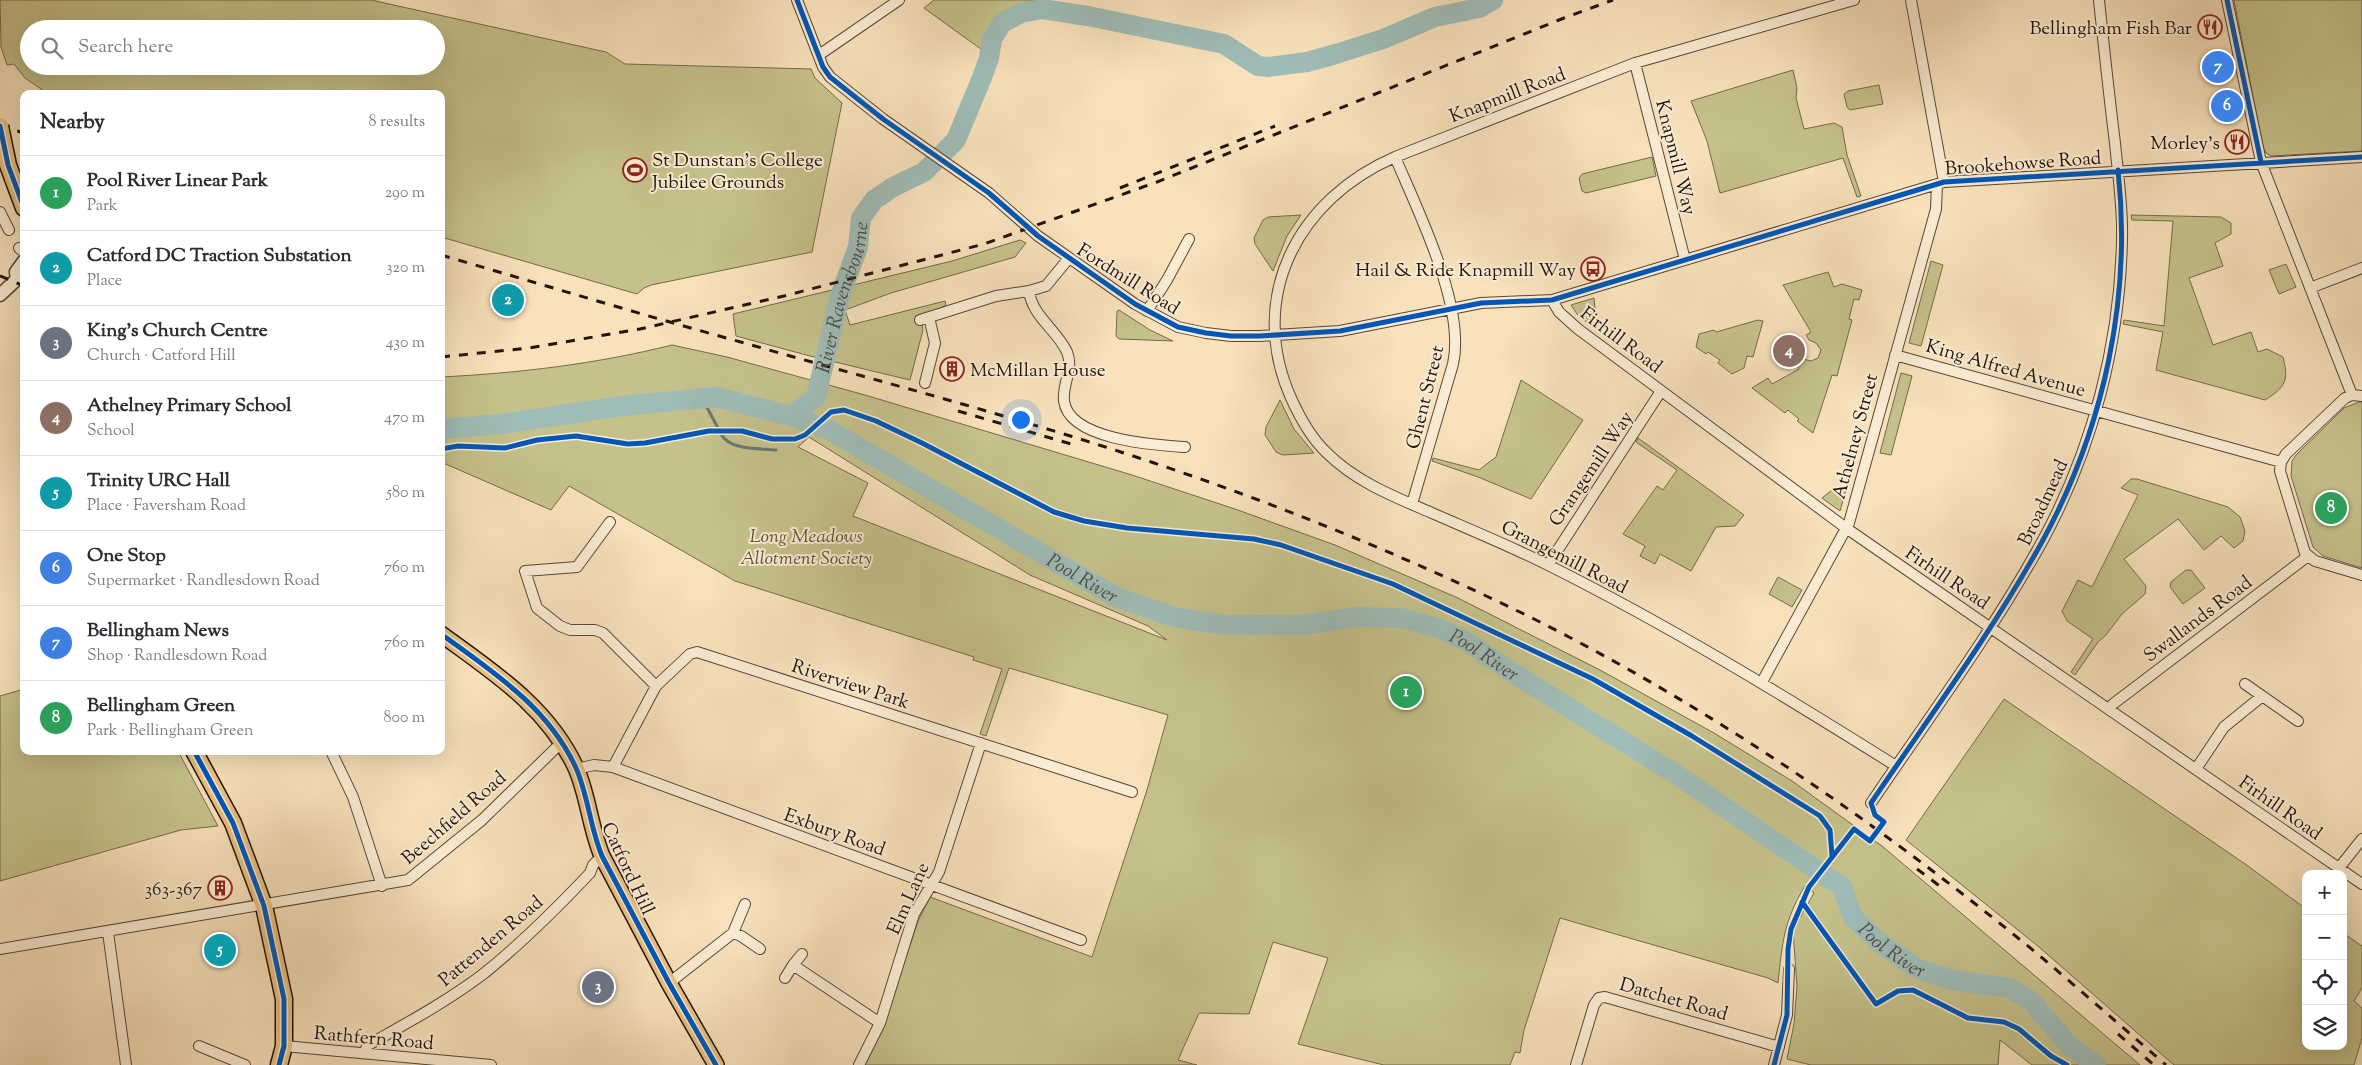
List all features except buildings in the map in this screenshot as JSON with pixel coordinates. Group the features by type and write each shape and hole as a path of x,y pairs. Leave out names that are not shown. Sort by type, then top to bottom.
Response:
{"highway":[{"path":"0,126 8,165 20,197"},
{"path":"196,755 233,823 264,906 284,999 284,1046 279,1065"}],"main road":[{"name":"Catford Hill","path":"445,637 508,683 535,707 562,742 576,769 593,834 602,856 669,983 716,1065"}],"street":[{"name":"Fordmill Road","path":"797,0 818,55 830,77 883,119 989,193 1038,236 1147,311 1178,327 1206,333 1245,336 1275,335 1356,328 1450,308 1495,301 1552,300"},
{"path":"818,55 899,0"},
{"name":"Knapmill Road","path":"1275,335 1281,283 1290,254 1306,226 1324,203 1349,182 1395,157 1635,63 1854,0"},
{"name":"Athelney Street","path":"1762,682 1846,528 1936,209 1941,183 1911,0"},
{"name":"Broadmead","path":"1871,803 1990,627 2044,538 2073,476 2096,411 2111,353 2120,285 2122,237 2118,170 2099,0"},
{"path":"2227,0 2261,162 2310,288 2357,395 2344,398 2319,422 2280,462 2280,471 2302,549 2308,556 2362,575"},
{"name":"Knapmill Way","path":"1635,63 1685,260"},
{"name":"Brookehowse Road","path":"1552,300 1941,183 2118,170 2362,156"},
{"name":"Ghent Street","path":"1395,157 1437,258 1456,334 1456,352 1412,504"},
{"path":"0,212 9,230"},
{"path":"1147,311 1167,280 1189,239"},
{"path":"925,383 935,343 925,319 996,296 1029,291 1046,286 1069,258"},
{"path":"0,295 20,278 16,272 20,266"},
{"path":"2310,288 2362,268"},
{"path":"1029,291 1034,307 1067,352 1070,364 1064,396 1065,406 1071,417 1089,428 1126,441 1185,447"},
{"name":"Firhill Road","path":"1552,300 1559,312 1571,323 1846,528 2362,884"},
{"name":"Grangemill Road","path":"1275,335 1276,355 1286,387 1302,420 1326,452 1358,478 1548,565 1762,682 1896,766"},
{"name":"King Alfred Avenue","path":"1895,355 2280,462"},
{"name":"Grangemill Way","path":"1548,565 1662,391"},
{"path":"610,522 577,567 525,571 537,608 560,626 570,630 595,630 603,633 656,686"},
{"name":"Swallands Road","path":"2109,709 2122,697 2308,556"},
{"name":"Riverview Park","path":"613,767 656,686 690,654 702,653 1132,792"},
{"path":"2245,684 2261,697 2298,721"},
{"path":"2196,769 2224,727 2261,697"},
{"name":"Beechfield Road","path":"0,949 264,906 408,880 482,820 562,742"},
{"name":"Elm Lane","path":"859,1065 880,1023 914,914 939,872 981,743"},
{"path":"333,755 341,768 353,798 382,886"},
{"name":"Exbury Road","path":"576,769 594,765 613,767 1080,940"},
{"path":"2339,868 2362,839"},
{"name":"Pattenden Road","path":"364,1053 368,1045 444,1002 481,975 552,914 590,873 593,865 602,856"},
{"path":"669,983 733,934 745,904"},
{"path":"108,932 126,1065"},
{"path":"733,934 741,936 760,949"},
{"path":"785,978 802,954"},
{"path":"793,965 880,1023"},
{"path":"1774,1065 1787,1015 1789,969"},
{"name":"Datchet Road","path":"1576,1065 1594,1005 1599,998 1605,997 1779,1047"},
{"path":"199,1046 245,1065"},
{"name":"Rathfern Road","path":"284,1046 491,1065"}],"green space":[{"name":"St Dunstan's College Jubilee Grounds","path":"0,0 371,0 606,52 625,64 811,69 815,78 842,103 812,252 651,285 637,294 445,238 445,90 43,90 23,75 445,75 445,20 20,20 20,72 14,64 7,65 1,47"},
{"path":"934,0 1041,0 1042,5 1021,9 1005,18 993,32 985,52 924,8"},
{"path":"2234,0 2362,0 2362,151 2271,156 2266,153 2263,147"},
{"path":"1793,70 1797,88 1796,98 1804,129 1834,123 1842,127 1847,155 1861,196 1857,197 1843,158 1720,193 1707,141 1691,101"},
{"path":"1879,85 1883,104 1850,110 1847,107 1844,94 1848,91"},
{"path":"1652,157 1656,176 1586,193 1582,191 1579,178 1582,174"},
{"path":"1301,215 1287,236 1273,271 1255,244 1254,238 1263,220 1268,217"},
{"path":"2131,215 2221,217 2231,223 2231,234 2215,243 2223,266 2189,278 2213,345 2251,332 2258,352 2267,349 2283,357 2286,372 2282,387 2278,391 2265,400 2156,370 2163,332 2123,324 2124,320 2164,326 2173,221 2132,220"},
{"path":"1020,240 1026,243 1015,257 891,293 845,310 850,325 945,301 946,305 921,319 923,330 910,380 736,336 733,314 952,261"},
{"path":"1931,261 1943,265 1921,346 1909,343"},
{"path":"2286,264 2296,287 2279,294 2269,270"},
{"path":"1828,272 1834,287 1842,284 1862,290 1859,300 1854,299 1849,319 1852,320 1837,376 1832,375 1813,433 1797,421 1799,419 1788,410 1785,413 1752,388 1768,378 1772,384 1799,369 1796,363 1803,359 1811,361 1818,358 1821,350 1806,335 1811,332 1783,285"},
{"path":"1594,298 1595,309 1589,324 1577,314 1571,305"},
{"path":"1119,310 1150,330 1173,341 1119,339 1116,336 1117,311"},
{"path":"1758,320 1763,321 1753,357 1747,356 1744,368 1732,374 1718,363 1720,360 1696,347 1699,334 1714,330 1716,332"},
{"name":"Long Meadows Allotment Society","path":"672,345 727,357 865,395 1132,475 1235,509 1335,545 1458,598 1600,670 1714,733 1792,781 1882,846 2140,1065 2032,1065 2000,1040 1998,1065 1811,1065 1787,1059 1794,1024 1797,987 1793,930 1814,893 1805,886 1788,921 1778,983 1768,978 1560,918 1524,1030 1520,1053 1515,1052 1510,1065 1384,1065 1298,1044 1328,958 1273,942 1249,1014 1199,1013 1178,1060 1197,1065 865,1065 882,1030 918,921 930,897 1092,957 1147,790 1168,715 1009,668 986,736 980,734 1002,669 973,660 974,657 735,581 569,486 551,510 445,464 445,377 558,367","holes":["809,437 1030,575 1148,626 1167,640 853,516 868,483 798,447"]},
{"path":"1901,373 1912,376 1891,455 1880,453"},
{"path":"1521,380 1583,420 1531,499 1478,477 1432,461 1433,458 1479,470 1496,457"},
{"path":"1280,400 1294,429 1314,453 1283,455 1276,452 1265,435 1266,427"},
{"path":"2362,402 2362,568 2323,556 2313,547 2291,476 2292,461 2296,455 2344,408"},
{"path":"1638,438 1744,515 1735,526 1716,527 1691,571 1660,554 1655,564 1640,556 1645,546 1623,534 1657,486 1663,490 1677,470 1636,442"},
{"path":"2131,479 2137,479 2228,507 2240,517 2245,531 2243,541 2234,548 2221,536 2204,550 2178,519 2124,559 2146,586 2145,594 2122,614 2106,635 2098,642 2075,675 2071,672 2093,639 2067,621 2062,611 2078,580 2092,587 2138,495 2121,488"},
{"path":"1832,490 1846,490 1840,511 1822,498"},
{"path":"2186,570 2191,570 2205,588 2183,604 2170,587 2171,582"},
{"path":"1778,577 1802,590 1792,607 1769,594"},
{"path":"20,690 20,755 180,755 218,826 181,830 0,881 0,696"},
{"path":"2004,699 2248,866 2302,906 2302,1050 2347,1050 2347,936 2362,946 2362,988 2354,1001 2362,1008 2362,1038 2354,1065 2174,1065 2039,947 1906,840"}],"waterway":[{"name":"River Ravensbourne","path":"445,429 501,424 622,406 716,397 791,416 816,397 840,296 858,247 861,218 874,200 893,187 924,172 956,140 983,75 989,58 992,39 1002,23 1021,13 1042,9 1088,16 1224,44 1258,66 1268,67 1307,62 1336,54 1383,39 1435,17 1479,8 1493,0"},
{"path":"702,398 719,430"},
{"name":"Pool River","path":"791,416 831,431 1116,597 1174,617 1226,625 1304,625 1357,617 1402,618 1441,629 1469,643 1507,669 1677,775 1842,887 1853,917 1879,942 1916,968 1952,980 2010,988 2031,1001 2068,1044 2096,1065"},
{"path":"721,434 725,439 738,446 776,450"}],"railway":[{"path":"445,357 529,348 640,329 784,296 984,244 1157,182 1613,0"},
{"path":"0,126 20,132"},
{"path":"1120,188 1275,126"},
{"path":"445,256 1077,438 1276,507 1407,560 1471,589 1601,654 1666,691 1793,771 1916,858 1975,904 2034,951 2166,1065"},
{"path":"0,276 20,284"},
{"path":"958,411 1071,444"},
{"path":"1917,869 1945,890"},
{"path":"2118,1034 2154,1065"}],"cycle path":[{"path":"797,0 823,67 830,77 883,119 989,193 1038,236 1135,304 1178,327 1231,336 1340,331 1481,303 1552,300 1944,182 2362,157"},
{"path":"2227,0 2261,162"},
{"path":"0,126 8,165 20,197"},
{"path":"1774,1065 1787,1015 1788,949 1791,929 1809,887 1854,829 1870,841 1884,822 1875,815 1871,803 1960,673 2024,574 2064,497 2082,453 2109,361 2117,313 2121,266 2118,170"},
{"path":"445,448 458,446 505,448 537,440 576,436 628,444 645,443 709,431 742,431 772,439 795,439 805,435 831,412 844,410 876,421 922,443 1054,512 1084,521 1127,528 1254,539 1281,545 1393,584 1593,679 1692,736 1820,816 1830,830 1832,856"},
{"path":"445,637 518,692 535,709 564,746 580,778 602,856 669,983 716,1065"},
{"path":"196,755 233,823 264,906 284,999 284,1046 279,1065"},
{"path":"1802,902 1876,1004 1898,991 1913,990 1968,1018 2004,1022 2019,1029 2051,1056 2067,1065"}],"place":[{"name":"Bellingham Fish Bar","path":"2210,27"},
{"name":"Bellingham News","path":"2218,67"},
{"name":"One Stop","path":"2227,106"},
{"name":"Morley's","path":"2237,142"},
{"name":"St Dunstan's College Jubilee Grounds","path":"635,170"},
{"name":"Hail & Ride Knapmill Way","path":"1593,269"},
{"name":"Catford DC Traction Substation","path":"508,300"},
{"name":"Athelney Primary School","path":"1789,351"},
{"name":"McMillan House","path":"952,369"},
{"name":"Bellingham Green","path":"2331,508"},
{"name":"Pool River Linear Park","path":"1406,692"},
{"name":"363-367","path":"220,888"},
{"name":"Trinity URC Hall","path":"220,950"},
{"name":"King's Church Centre","path":"598,987"}]}
